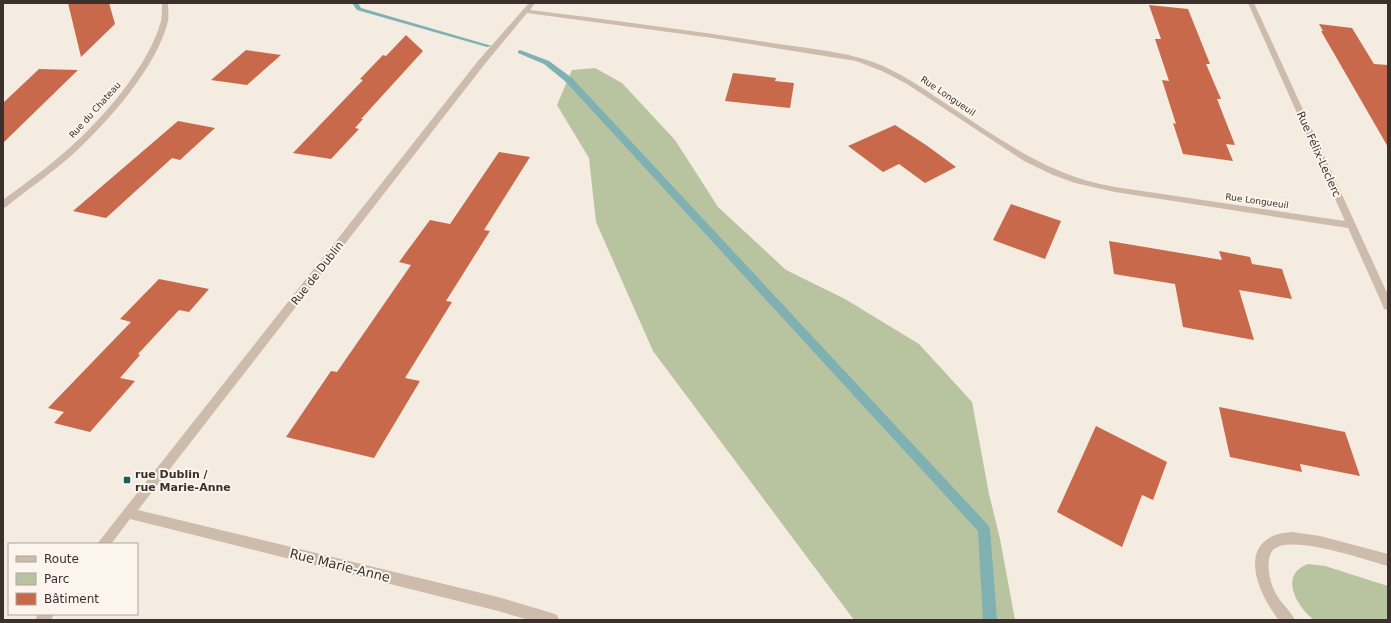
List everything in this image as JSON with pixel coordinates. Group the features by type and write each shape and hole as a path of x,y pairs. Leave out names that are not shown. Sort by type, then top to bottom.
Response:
{"street":[{"name":"Rue du Chateau","path":"3,205 71,151 106,115 134,80 153,50 163,26 164,3"},
{"name":"Rue de Dublin","path":"104,543 481,63 532,3"},
{"name":"Rue Félix-Leclerc","path":"1251,3 1388,306"},
{"name":"Rue Longueuil","path":"526,11 713,36 857,59 878,66 897,75 1029,160 1069,179 1115,190 1351,225"},
{"name":"Rue Marie-Anne","path":"128,513 498,604 552,620"},
{"path":"1288,620 1281,613 1267,592 1263,574 1262,562 1265,552 1272,544 1284,538 1299,538 1388,560"}],"green space":[{"path":"595,68 622,83 675,140 718,207 786,270 845,299 919,344 972,402 1015,620 854,620 653,351 596,222 589,158 557,105 572,70"},
{"path":"1308,564 1325,566 1388,586 1388,620 1314,620 1297,599 1293,591 1292,583 1294,576 1299,569"}],"building":[{"path":"68,3 109,3 115,24 81,57"},
{"path":"1149,5 1188,9 1210,64 1206,64 1221,99 1217,99 1235,145 1226,144 1233,161 1183,154 1173,123 1176,124 1162,80 1169,81 1155,39 1161,39"},
{"path":"1319,24 1352,28 1374,64 1388,65 1388,147 1321,31 1323,31"},
{"path":"406,35 423,51 361,119 363,119 355,128 359,129 331,159 293,153 363,80 360,79 383,55 386,56"},
{"path":"246,50 281,55 247,85 211,80"},
{"path":"39,69 78,70 3,143 3,103"},
{"path":"733,73 776,78 775,81 794,83 790,108 725,101"},
{"path":"178,121 215,128 180,160 172,158 106,218 73,211"},
{"path":"895,125 956,167 925,183 899,164 883,172 848,146"},
{"path":"499,152 530,157 484,230 490,231 446,301 452,302 405,378 420,381 374,458 286,437 331,371 337,372 411,265 399,262 430,220 450,224"},
{"path":"1011,204 1061,221 1045,259 993,240"},
{"path":"1109,241 1222,260 1219,251 1250,257 1252,264 1282,269 1292,299 1239,290 1254,340 1183,327 1175,284 1114,274"},
{"path":"159,279 209,289 189,312 179,310 138,354 140,355 120,378 135,381 90,432 54,423 64,412 48,408 131,322 120,319"},
{"path":"1219,407 1345,432 1360,476 1300,464 1302,472 1230,457"},
{"path":"1096,426 1167,462 1153,500 1142,495 1122,547 1057,512"}],"waterway":[{"path":"355,3 359,9 489,46"},
{"path":"520,52 535,57 546,63 569,80 984,529 990,620"}],"place":[{"name":"rue Dublin / rue Marie-Anne","path":"127,480"}]}
